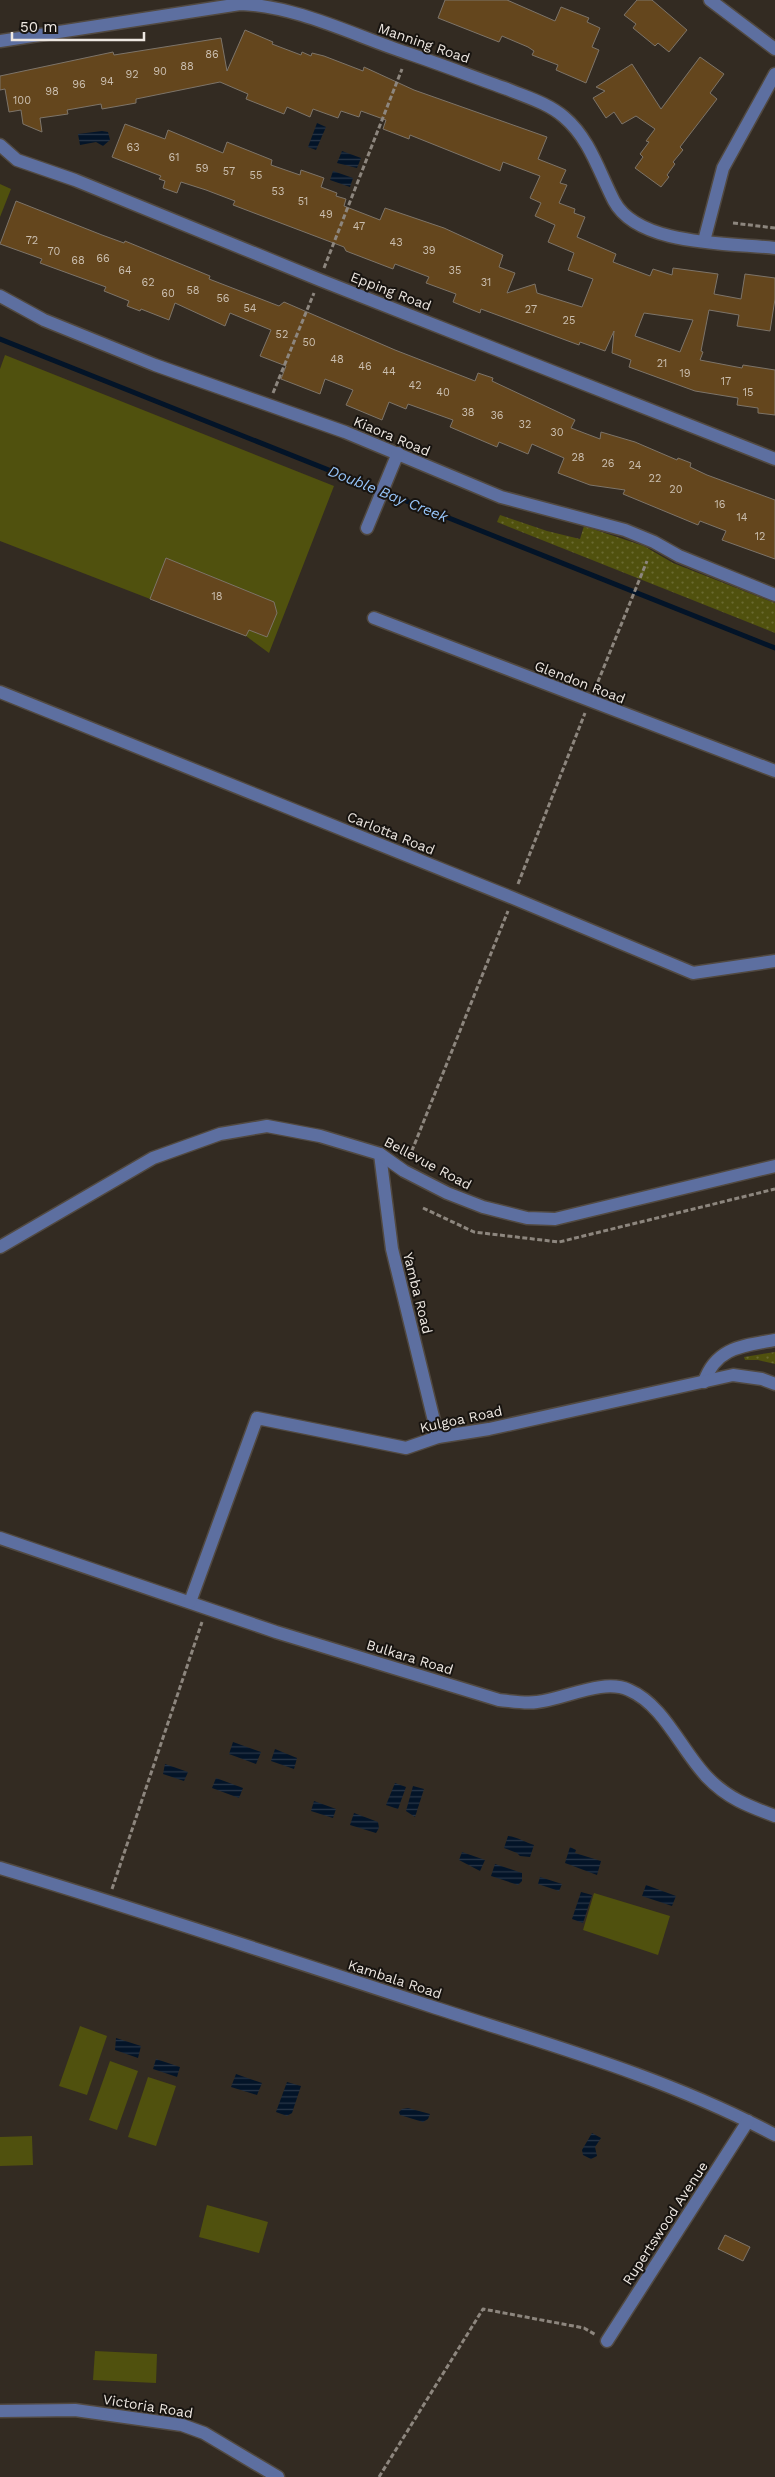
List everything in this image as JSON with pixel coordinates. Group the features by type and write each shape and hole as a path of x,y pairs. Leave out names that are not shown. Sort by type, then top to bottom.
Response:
{"street":[{"path":"710,0 775,49"},
{"name":"Manning Road","path":"0,41 240,4 261,5 295,14 452,68 546,104 565,117 592,153 622,213 632,222 654,232 704,241 775,248"},
{"path":"704,241 723,168 775,74"},
{"name":"Epping Road","path":"0,145 17,160 75,180 320,280 775,459"},
{"name":"Kiaora Road","path":"0,296 44,320 155,365 268,404 398,454 501,497 625,530 654,542 679,556 775,595"},
{"path":"368,528 398,454"},
{"name":"Glendon Road","path":"374,618 775,771"},
{"name":"Carlotta Road","path":"0,692 513,898 693,973 775,961"},
{"name":"Bellevue Road","path":"0,1247 153,1158 220,1134 267,1126 320,1136 380,1154 404,1171 447,1194 483,1207 527,1218 555,1219 775,1166"},
{"name":"Yamba Road","path":"380,1154 392,1249 438,1436"},
{"path":"704,1382 708,1370 723,1354 734,1348 775,1340"},
{"name":"Kulgoa Road","path":"190,1602 258,1418 406,1448 438,1436 489,1429 733,1375 762,1379 775,1384"},
{"name":"Bulkara Road","path":"0,1538 276,1632 499,1700 536,1702 575,1694 603,1685 629,1689 654,1707 707,1778 735,1801 775,1816"},
{"name":"Kambala Road","path":"0,1868 108,1900 616,2066 748,2121 775,2135"},
{"name":"Rupertswood Avenue","path":"607,2341 748,2121"},
{"name":"Victoria Road","path":"0,2411 75,2410 182,2425 204,2432 278,2477"}],"path":[{"path":"268,404 320,280 402,68"},
{"path":"734,223 775,228"},
{"path":"525,867 647,562"},
{"path":"404,1171 500,930"},
{"path":"114,1881 202,1622"},
{"path":"379,2477 483,2309 584,2328"}],"shaded area":[{"path":"0,184 11,189 0,217"},
{"path":"5,355 334,486 269,653 246,636 0,541 0,369"},
{"path":"500,515 547,531 580,539 584,526 644,546 673,563 775,603 775,633 497,522"},
{"path":"775,1352 775,1364 758,1360 745,1360 744,1357"},
{"path":"594,1893 670,1916 658,1955 583,1930"},
{"path":"80,2026 107,2036 87,2095 59,2086"},
{"path":"110,2061 138,2071 117,2130 89,2120"},
{"path":"148,2077 176,2086 156,2146 128,2137"},
{"path":"32,2136 33,2165 0,2166 0,2137"},
{"path":"207,2205 268,2222 259,2253 199,2237"},
{"path":"95,2351 157,2354 156,2383 93,2380"}],"water":[{"path":"317,123 326,127 316,150 308,147"},
{"path":"108,132 110,140 103,146 96,142 80,145 78,134"},
{"path":"342,151 361,158 357,168 337,163"},
{"path":"333,171 353,178 350,187 330,180"},
{"path":"233,1742 261,1752 256,1764 229,1754"},
{"path":"275,1749 297,1758 294,1769 271,1761"},
{"path":"165,1764 188,1772 184,1781 163,1774"},
{"path":"216,1778 243,1788 239,1798 212,1788"},
{"path":"395,1783 406,1787 398,1809 386,1805"},
{"path":"413,1786 424,1789 415,1817 406,1811"},
{"path":"314,1801 336,1809 333,1818 311,1811"},
{"path":"354,1813 378,1822 379,1828 376,1833 350,1825"},
{"path":"508,1836 534,1845 530,1857 520,1856 504,1848"},
{"path":"570,1847 576,1850 575,1853 601,1861 597,1875 565,1863"},
{"path":"462,1852 485,1860 480,1871 459,1860"},
{"path":"495,1864 522,1873 522,1881 518,1885 491,1876"},
{"path":"540,1877 562,1884 559,1891 538,1884"},
{"path":"646,1885 676,1896 672,1906 642,1896"},
{"path":"581,1892 592,1895 583,1923 572,1919"},
{"path":"116,2038 141,2046 138,2058 115,2050"},
{"path":"156,2059 180,2067 177,2077 153,2069"},
{"path":"236,2074 262,2083 257,2095 231,2087"},
{"path":"287,2082 301,2086 292,2113 287,2116 276,2112"},
{"path":"408,2108 430,2114 428,2119 423,2122 400,2115 399,2112 402,2109"},
{"path":"592,2133 601,2138 595,2147 597,2156 591,2159 583,2155 582,2150"}],"building":[{"path":"445,0 507,0 555,21 561,7 589,18 587,22 600,28 592,47 599,50 586,83 556,70 558,65 532,55 534,51 528,47 502,36 499,42 438,18"},
{"path":"637,0 652,0 687,30 669,52 658,43 655,46 633,28 636,24 624,15"},
{"path":"245,30 273,42 272,44 301,55 302,52 311,56 312,53 324,56 363,71 364,67 414,90 547,137 538,159 566,170 560,183 567,185 559,203 575,209 574,213 585,217 577,237 616,254 613,262 650,276 653,269 672,275 673,268 718,274 714,294 741,299 745,274 775,278 775,299 770,331 737,326 739,315 709,310 701,351 703,352 700,360 742,368 743,365 775,370 775,415 758,413 758,408 737,405 738,398 695,391 629,367 631,360 612,353 614,331 605,351 580,342 579,345 481,309 480,313 453,302 456,294 426,283 429,277 395,264 393,269 346,251 344,247 233,205 235,201 206,190 181,182 177,193 163,188 165,181 159,179 161,176 112,157 125,124 165,139 168,130 223,153 227,142 272,160 271,165 300,175 301,170 324,178 321,187 337,193 336,196 346,199 344,206 380,220 385,208 444,228 503,255 499,267 515,273 507,293 535,284 537,293 582,307 593,279 568,270 574,253 548,242 555,225 535,216 541,203 530,198 540,176 503,162 500,171 410,135 409,139 383,129 386,120 361,111 359,117 341,111 338,118 313,109 310,117 287,107 284,114 246,99 248,94 220,82 136,99 136,103 102,109 101,104 67,110 68,114 40,118 42,132 23,124 21,110 9,112 5,89 0,90 0,76 113,52 114,55 221,38 227,71","holes":["644,313 693,320 680,352 635,336"]},
{"path":"700,57 724,74 710,93 717,99 680,147 683,150 673,162 675,164 667,175 669,177 661,187 635,168 643,157 640,154 649,142 646,141 655,129 636,116 622,124 614,112 606,118 593,98 605,91 596,87 632,64 661,109"},
{"path":"16,201 102,235 124,243 125,241 210,276 209,279 279,306 284,302 395,350 475,381 478,373 493,378 492,381 575,420 571,428 600,439 601,432 635,442 677,460 678,458 691,463 690,467 707,475 775,500 775,559 722,540 726,531 700,521 698,525 623,494 625,490 590,485 558,473 564,458 532,444 528,454 499,442 497,447 450,427 453,420 408,404 406,409 389,402 382,420 346,405 353,390 325,379 320,394 281,379 286,366 260,356 271,330 230,313 225,326 175,303 169,320 141,309 140,311 127,306 129,301 104,291 106,287 40,263 42,259 0,244"},
{"path":"166,558 274,602 277,613 267,637 249,630 246,636 150,599"},
{"path":"725,2235 750,2247 743,2261 718,2249"}],"waterway":[{"name":"Double Bay Creek","path":"0,339 775,648"}]}
